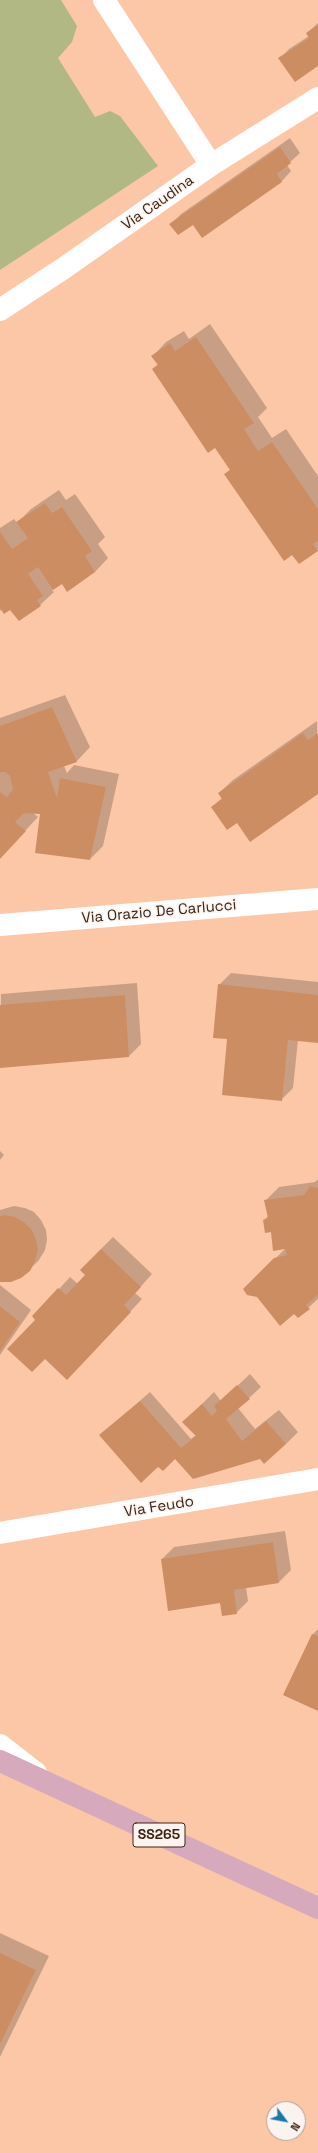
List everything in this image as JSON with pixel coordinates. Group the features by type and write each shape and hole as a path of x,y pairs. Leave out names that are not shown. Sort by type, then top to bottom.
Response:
{"main road":[{"name":"SS265","path":"0,1761 318,1908"}],"street":[{"path":"104,0 211,165"},
{"name":"Via Caudina","path":"0,310 71,264 211,165 317,102"},
{"name":"Via Orazio De Carlucci","path":"0,926 318,899"},
{"name":"Via Feudo","path":"0,1533 318,1479"},
{"path":"0,1745 58,1789"}],"green space":[{"path":"0,0 61,0 77,26 72,42 58,58 95,117 110,111 120,116 158,166 0,270"}],"building":[{"path":"318,25 318,66 295,82 278,58 309,38 306,33"},
{"path":"280,147 291,163 277,174 282,182 202,238 193,225 178,235 169,224"},
{"path":"196,337 254,423 244,429 258,451 272,442 318,509 318,541 313,544 318,551 299,564 292,555 284,561 224,474 230,470 215,448 208,453 152,369 158,365 151,356 170,343 175,351"},
{"path":"45,503 52,513 62,507 92,551 85,556 95,572 67,592 62,584 53,590 38,567 28,574 43,596 37,600 41,606 19,621 10,610 4,614 0,608 0,532 12,549 28,538 16,522"},
{"path":"52,707 77,762 48,772 57,798 60,778 106,787 90,860 35,853 40,814 24,813 15,822 26,831 0,859 0,792 7,797 13,789 10,776 5,772 0,772 0,726"},
{"path":"303,733 308,740 318,733 318,794 250,842 237,823 227,830 211,807 222,799 218,793"},
{"path":"218,984 318,995 318,1043 288,1040 282,1101 222,1095 227,1039 213,1038"},
{"path":"125,995 129,1057 0,1068 0,1005"},
{"path":"310,1186 318,1188 318,1295 306,1305 310,1309 298,1318 294,1314 280,1326 257,1297 247,1295 243,1289 274,1258 287,1255 285,1249 273,1251 271,1232 265,1233 263,1220 268,1218 264,1200 304,1195"},
{"path":"4,1215 15,1217 24,1222 32,1230 38,1250 30,1271 21,1278 11,1282 0,1282 0,1216"},
{"path":"101,1249 141,1287 124,1305 131,1312 67,1380 45,1359 32,1372 7,1349 35,1320 32,1316 58,1288 66,1295 85,1275 80,1270"},
{"path":"0,1306 20,1322 0,1351"},
{"path":"237,1385 250,1399 226,1419 242,1441 266,1421 286,1444 264,1464 260,1459 193,1479 175,1459 163,1471 158,1467 141,1483 99,1435 140,1401 181,1448 196,1436 182,1422 202,1404 212,1416 217,1411 214,1406"},
{"path":"273,1542 279,1583 234,1590 237,1614 222,1616 220,1603 168,1611 161,1559"},
{"path":"312,1634 318,1636 318,1711 283,1695"},
{"path":"0,1953 36,1970 0,2044"}]}
